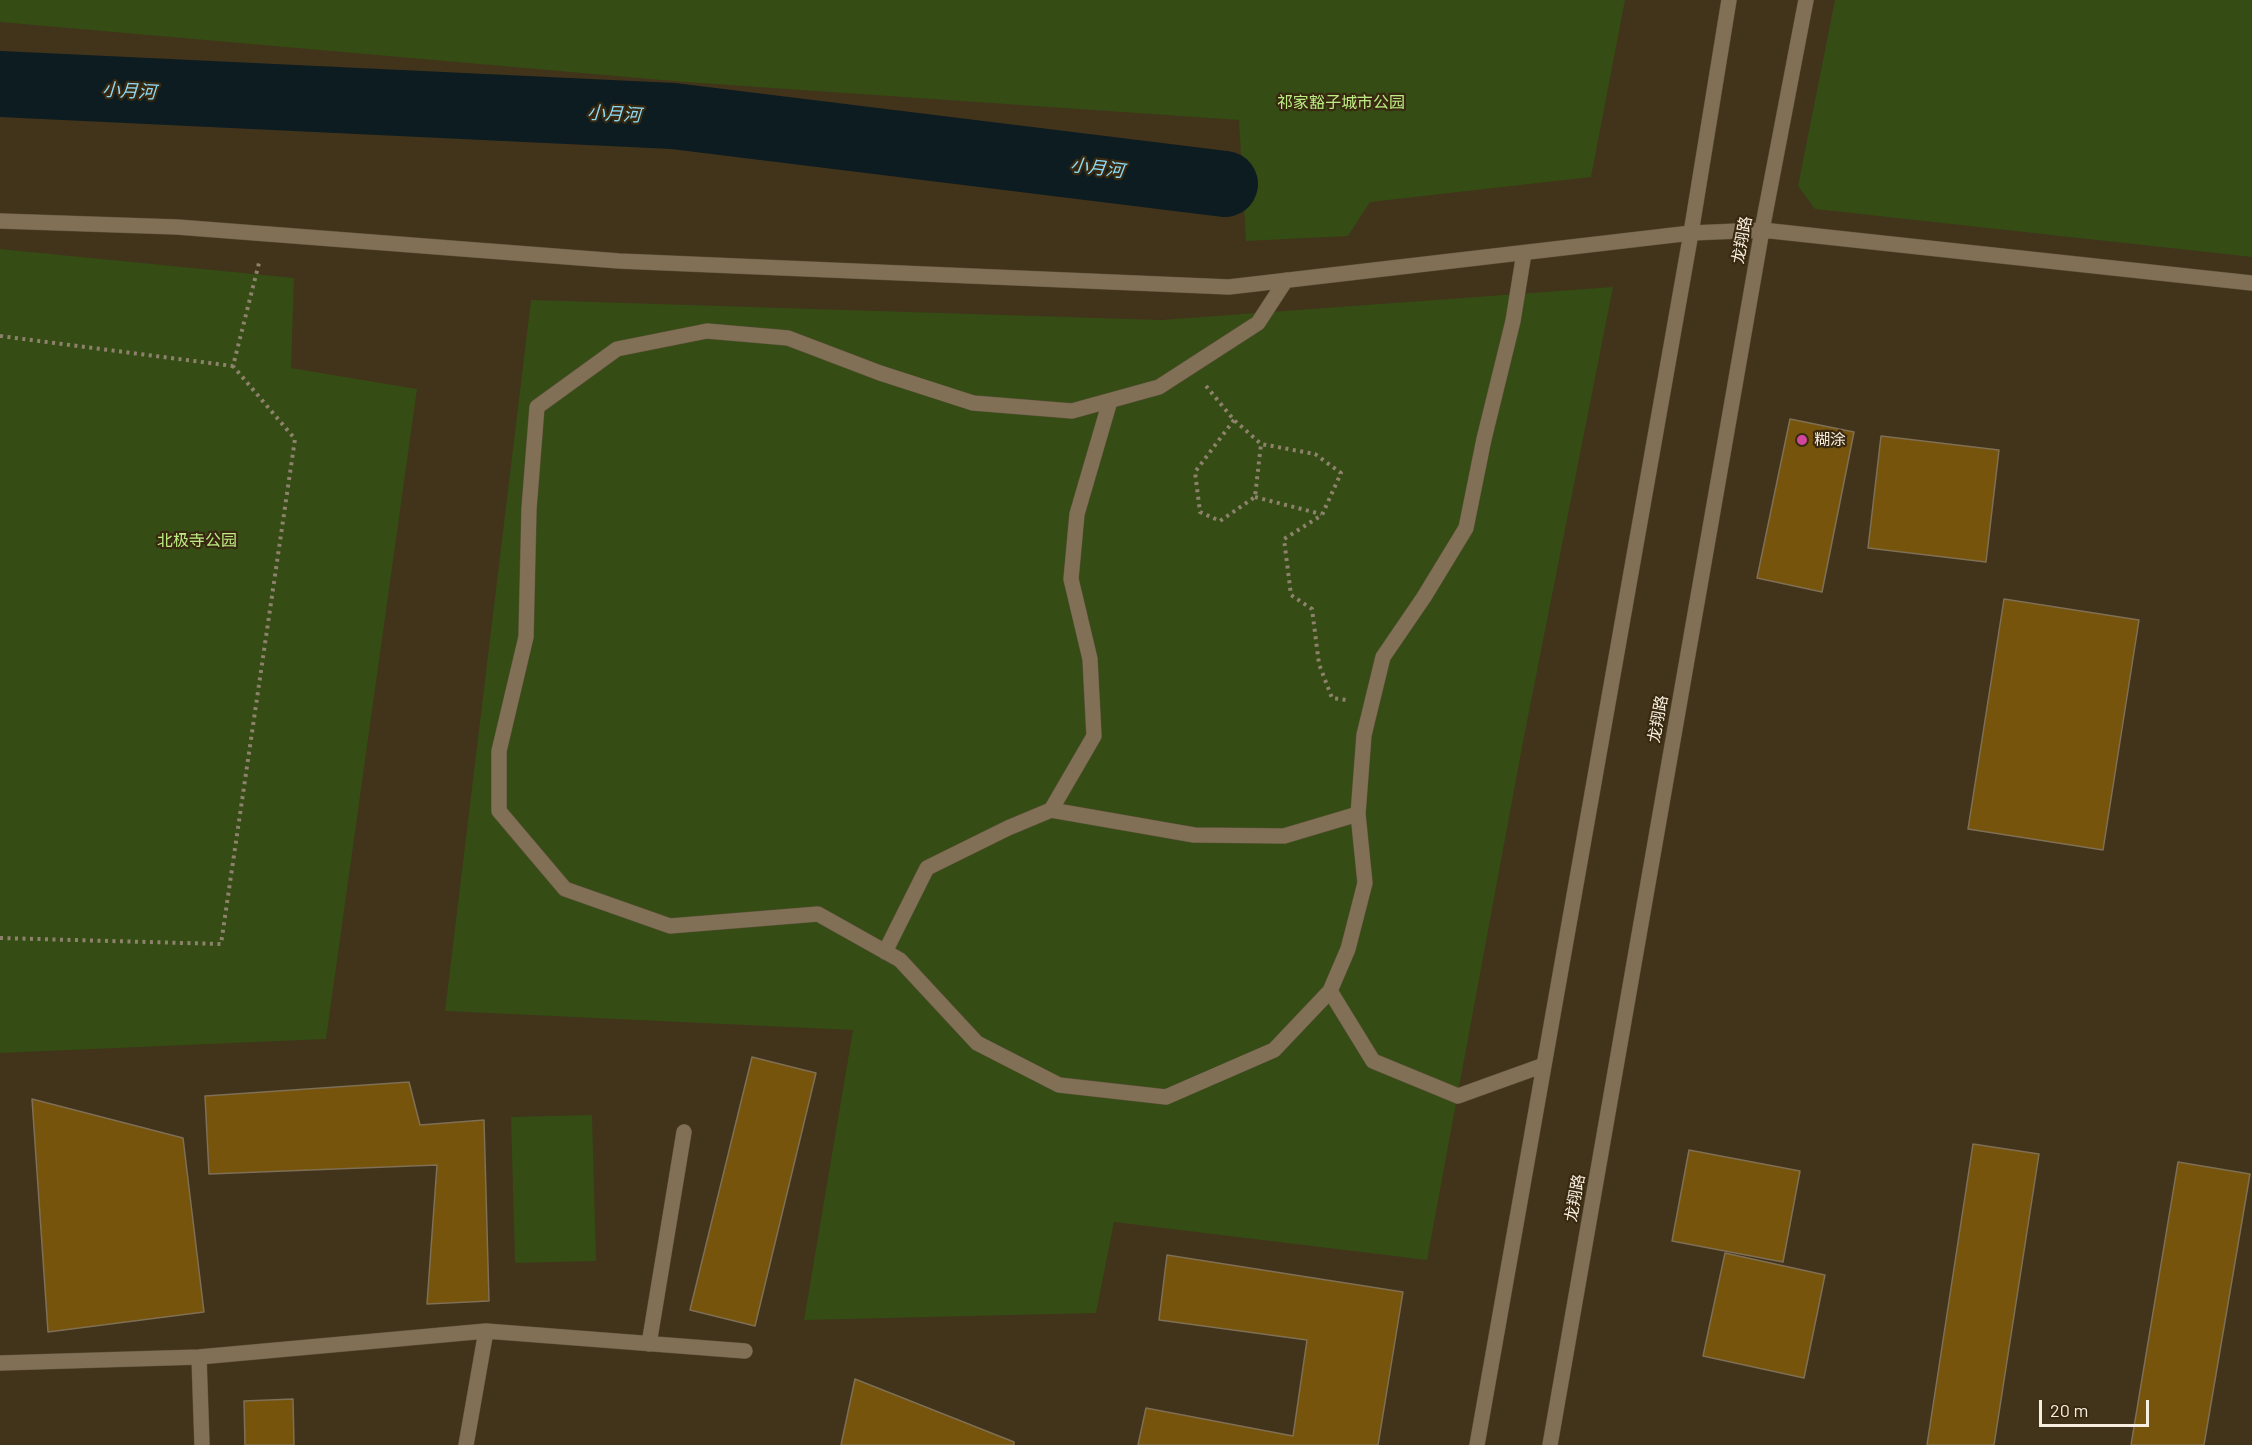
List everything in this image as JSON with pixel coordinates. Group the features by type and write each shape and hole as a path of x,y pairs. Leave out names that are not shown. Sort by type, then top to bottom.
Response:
{"street":[{"path":"1477,1445 1691,234 1729,0"},
{"name":"龙翔路","path":"1550,1445 1762,230 1806,0"},
{"path":"0,221 177,227 631,262 1229,287 1691,234 1762,230 2252,282"},
{"path":"1286,280 1258,323 1159,387 1072,411 973,403 880,373 788,338 707,331 617,349 537,407 529,509 526,637 499,751 499,811 565,889 670,926 818,914 900,960 977,1043 1059,1085 1166,1097 1274,1050 1330,991 1348,949 1365,883 1358,814 1364,735 1371,703 1383,657 1424,597 1466,528 1484,439 1513,321 1524,253"},
{"path":"1051,810 1094,736 1090,658 1071,579 1077,514 1110,401"},
{"path":"885,952 927,868 1008,828 1051,810 1194,835 1228,836 1284,836 1358,814"},
{"path":"1330,991 1373,1060 1458,1096 1544,1065"},
{"path":"649,1344 684,1132"},
{"path":"466,1445 486,1331"},
{"path":"0,1363 199,1357 486,1331 745,1351"},
{"path":"199,1357 202,1445"}],"path":[{"path":"233,366 266,234"},
{"path":"0,336 233,366 295,439 221,944 0,938"},
{"path":"1191,367 1234,420 1261,444 1315,454 1341,473 1322,515 1284,539 1291,595 1312,609 1319,664 1332,699 1371,703"},
{"path":"1234,420 1195,472 1200,512 1220,521 1255,497 1261,444"},
{"path":"1255,497 1322,515"}],"green space":[{"name":"祁家豁子城市公园","path":"0,0 1625,0 1591,177 1370,202 1348,236 1246,241 1239,120 685,82 0,22"},
{"path":"1835,0 2252,0 2252,257 1815,209 1798,186"},
{"name":"北极寺公园","path":"0,249 294,278 291,368 417,389 326,1039 0,1053"},
{"path":"1613,287 1522,747 1427,1260 1114,1222 1096,1313 804,1320 853,1030 445,1011 531,300 1161,320"},
{"path":"592,1115 596,1261 515,1263 511,1117"}],"building":[{"path":"1790,419 1854,432 1822,592 1757,578"},
{"path":"1881,436 1999,450 1986,562 1868,548"},
{"path":"2004,599 2139,620 2103,850 1968,829"},
{"path":"752,1057 816,1073 755,1326 690,1310"},
{"path":"409,1082 420,1125 484,1120 489,1301 427,1304 437,1165 209,1174 205,1096"},
{"path":"32,1099 183,1138 204,1312 48,1332"},
{"path":"1973,1144 2039,1154 1994,1445 1927,1445"},
{"path":"1689,1150 1800,1171 1783,1262 1672,1241"},
{"path":"2178,1162 2250,1174 2204,1445 2131,1445"},
{"path":"1725,1253 1825,1275 1804,1378 1703,1356"},
{"path":"1167,1255 1403,1292 1378,1445 1138,1445 1146,1408 1293,1436 1307,1340 1159,1320"},
{"path":"855,1379 1014,1442 1014,1445 841,1445"},
{"path":"293,1399 294,1445 245,1445 244,1401"}],"waterway":[{"name":"小月河","path":"0,84 673,116 1225,184"}],"place":[{"name":"糊涂","path":"1802,440"}]}
